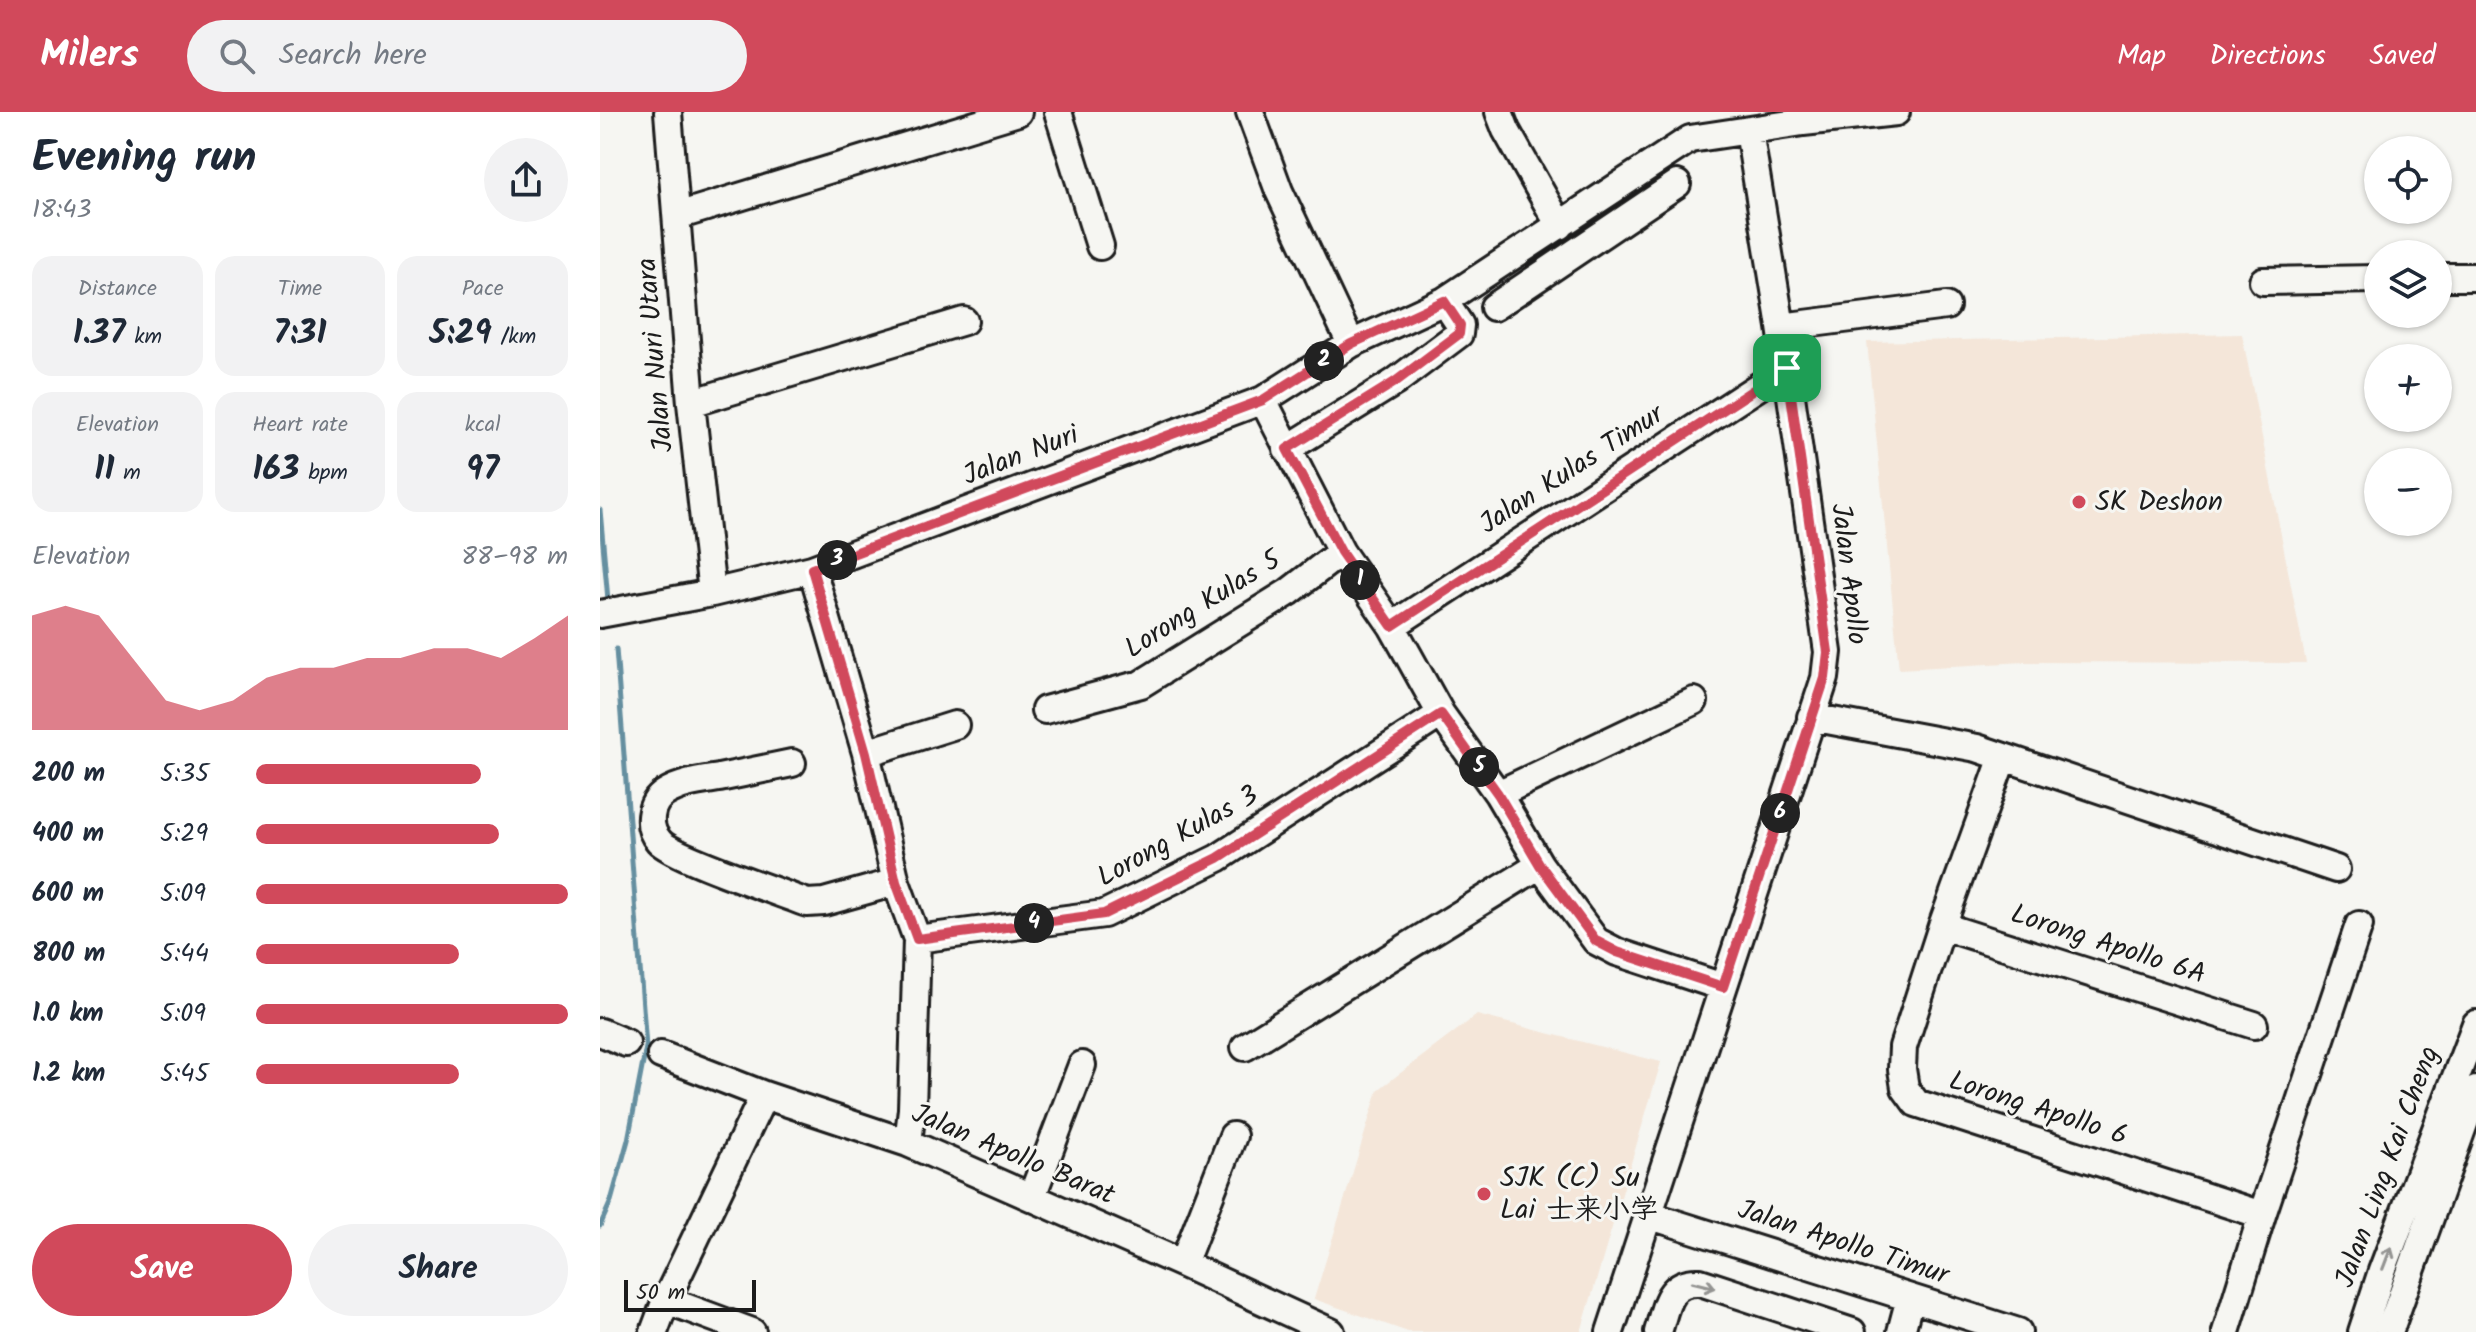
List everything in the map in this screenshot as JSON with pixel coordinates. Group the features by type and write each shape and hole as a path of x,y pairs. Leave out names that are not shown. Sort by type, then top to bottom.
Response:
{"street":[{"name":"Jalan Nuri Utara","path":"668,112 691,403 712,593"},
{"path":"677,216 1018,112"},
{"path":"1058,112 1100,246"},
{"path":"1250,112 1279,191 1351,344"},
{"path":"1499,112 1560,226"},
{"name":"Jalan Nuri","path":"600,614 712,593 812,569 1263,400 1351,344 1444,301 1690,139 1749,131 1802,117 1896,112"},
{"name":"Jalan Apollo","path":"1610,1332 1825,678 1828,652 1749,131"},
{"path":"1627,179 1643,204"},
{"path":"1494,307 1677,184"},
{"path":"1507,262 1522,289"},
{"path":"2452,277 2476,277"},
{"path":"2263,281 2364,279"},
{"path":"1287,449 1395,382 1459,334 1460,325 1444,301"},
{"path":"1781,327 1946,306"},
{"path":"691,403 964,321"},
{"name":"Jalan Kulas Timur","path":"1392,626 1787,368"},
{"path":"1263,400 1341,552 1392,626 1441,714 1498,794 1540,865 1596,941 1617,952 1723,987"},
{"name":"Lorong Kulas 5","path":"1045,710 1141,684 1289,592 1341,552"},
{"path":"812,569 866,753 896,882 917,939 912,1109 908,1143"},
{"path":"1498,794 1694,701"},
{"name":"Lorong Kulas 3","path":"917,939 1104,914 1218,858 1441,714"},
{"path":"1811,717 1977,748 2336,869"},
{"path":"866,753 955,725"},
{"name":"Lorong Apollo 6","path":"2003,757 1942,926 1903,1047 1905,1088 1916,1103 2262,1215"},
{"path":"792,763 682,785 663,794 654,804 652,830 660,843 683,855 807,903 824,902 896,882"},
{"path":"1245,1047 1540,865"},
{"path":"2226,1332 2359,925"},
{"name":"Lorong Apollo 6A","path":"1942,926 2254,1025"},
{"name":"Jalan Ling Kai Cheng","path":"2362,1332 2476,1024"},
{"path":"600,1032 626,1043"},
{"name":"Jalan Apollo Barat","path":"661,1055 764,1095 908,1143 1331,1332"},
{"path":"1032,1196 1082,1065"},
{"name":"Jalan Ling Kai Cheng","path":"2389,1332 2476,1090"},
{"path":"654,1332 666,1300 764,1095"},
{"path":"1183,1264 1233,1136"},
{"name":"Jalan Apollo Timur","path":"1648,1215 2018,1332"},
{"path":"1658,1332 1671,1294 1679,1285 1689,1281 1852,1332"},
{"path":"1901,1332 1910,1298"},
{"path":"666,1300 752,1332"}],"shaded area":[{"name":"SK Deshon","path":"2242,334 2306,663 2025,662 1899,669 1867,342"},
{"name":"SJK (C) Su Lai 士来小学","path":"1477,1015 1661,1062 1581,1332 1408,1332 1314,1299 1378,1090"}],"waterway":[{"path":"600,510 608,600"},
{"path":"600,1226 611,1201 628,1140 646,1047 616,649"}],"place":[{"name":"SK Deshon","path":"2079,502"},
{"name":"SJK (C) Su Lai 士来小学","path":"1484,1194"}],"route":[{"path":"1444,301 1460,325 1459,334 1395,382 1287,449 1341,552 1392,626 1787,368 1828,652 1825,678 1723,987 1617,952 1596,941 1540,865 1498,794 1441,714 1218,858 1104,914 917,939 896,882 866,753 812,569 1263,400 1351,344 1444,301"}]}
